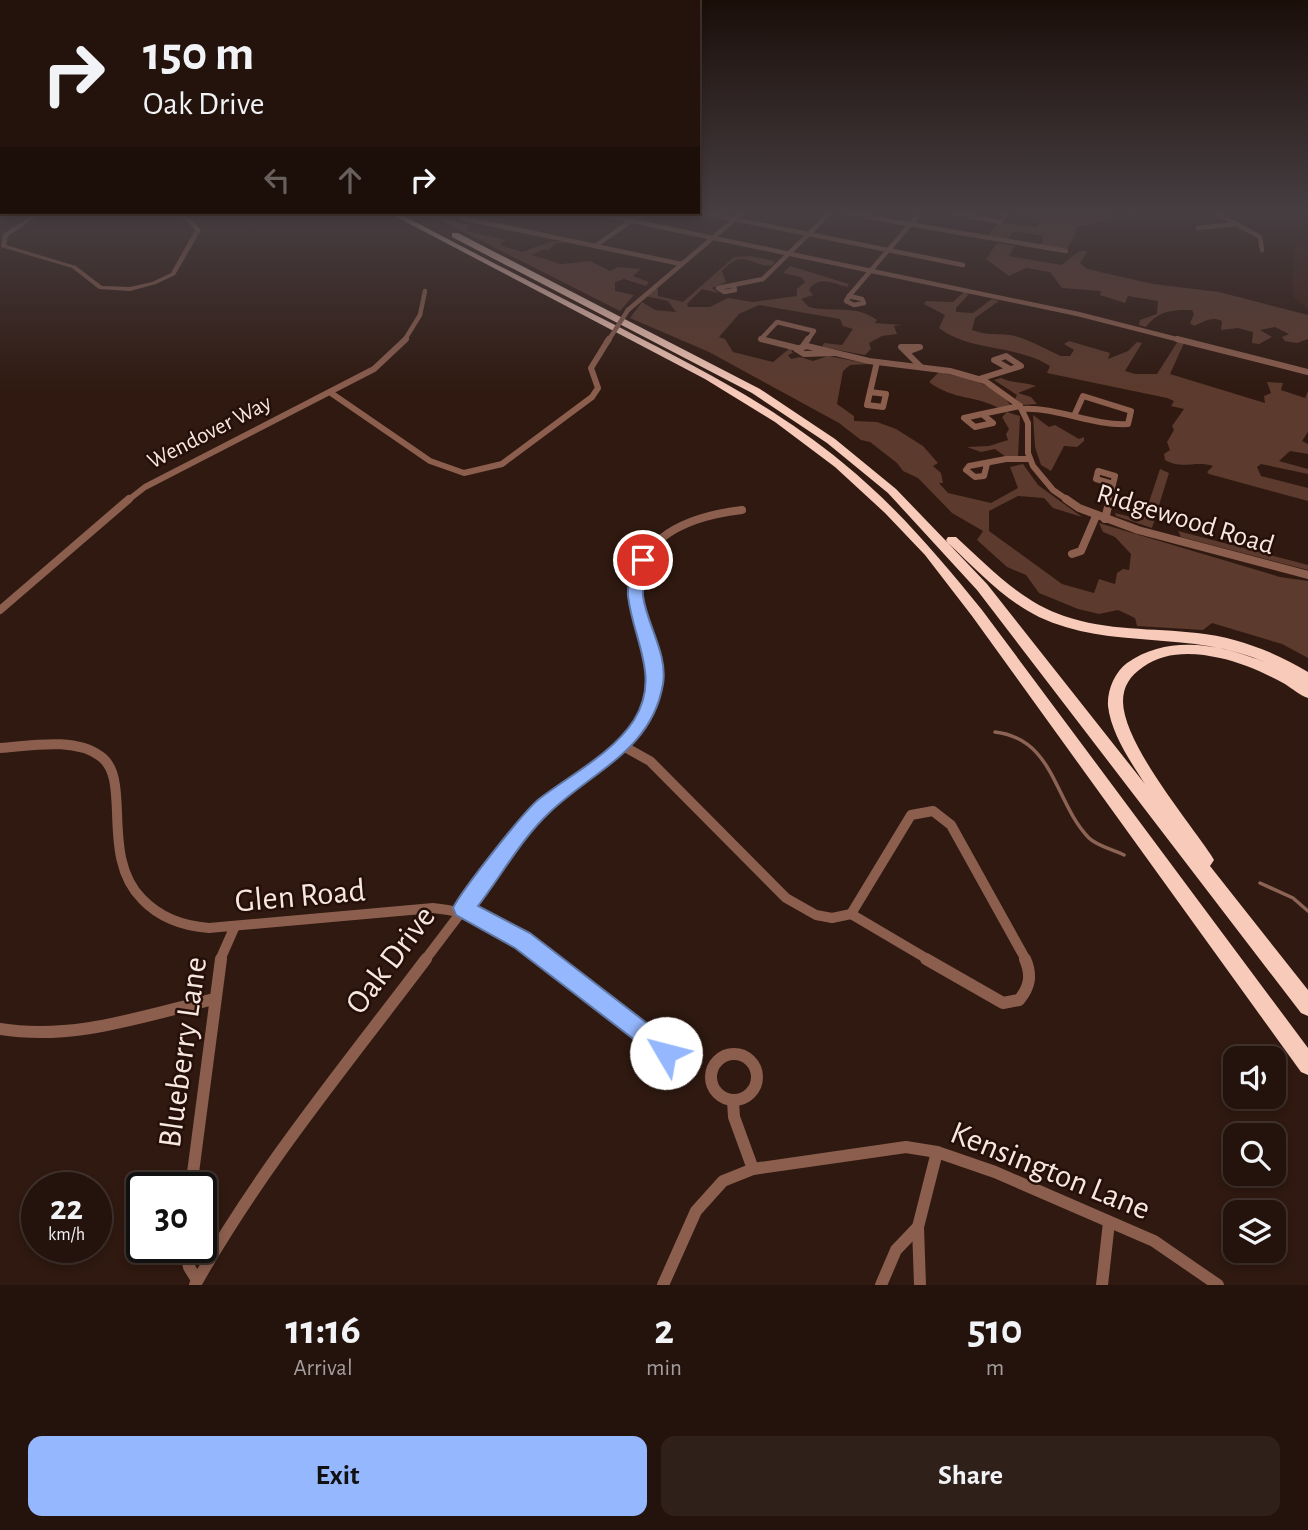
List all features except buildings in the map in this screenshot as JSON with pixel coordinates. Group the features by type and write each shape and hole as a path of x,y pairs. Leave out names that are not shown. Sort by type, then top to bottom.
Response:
{"highway":[{"path":"507,273 728,388 809,441 889,510 929,552 978,613 1308,1065"},
{"path":"528,273 748,386 816,430 1014,595 1040,612 1092,629 1201,638 1234,645 1268,657 1308,679"},
{"path":"885,485 922,519 982,587 1308,1006"},
{"path":"1257,940 1126,738 1117,716 1115,696 1125,673 1133,664 1158,653 1191,649 1247,660 1286,677 1308,692"}],"street":[{"path":"81,273 95,286 116,289 154,283 171,273"},
{"path":"331,393 440,467 464,473 478,472 502,464 592,397 598,387 592,368 607,342 628,310 671,273"},
{"path":"734,286 763,279 769,273"},
{"path":"849,296 868,273"},
{"path":"884,273 1112,321 1308,372"},
{"name":"Wendover Way","path":"0,611 105,517 145,487 374,369 405,342 424,311 425,291"},
{"path":"800,347 814,331 777,322 761,339 800,347 835,353 877,362 920,367 979,379 1002,390 1021,408 1028,423 1029,459 1006,459 987,464"},
{"path":"907,352 920,367"},
{"path":"870,392 877,362"},
{"path":"979,379 1010,369"},
{"path":"982,414 1041,408 1074,416 1121,427 1128,424 1131,411 1123,406 1083,396 1074,416"},
{"name":"Ridgewood Road","path":"1029,459 1053,490 1100,517 1308,575"},
{"path":"1072,554 1081,551 1100,517 1113,484"},
{"name":"Oak Drive","path":"196,1282 222,1237 297,1129 542,807 623,746 642,722 656,683 652,652 636,597 636,584 643,560 654,543 685,524 717,513 742,510"},
{"name":"Glen Road","path":"0,748 66,746 93,752 106,760 115,772 116,854 127,887 160,915 183,924 209,928 433,908 463,908 522,940 681,1062"},
{"path":"623,746 650,761 798,907 823,918 836,919 850,914 911,815 923,810 936,812 951,825 1027,962 1030,971 1029,987 1019,1000 1003,1003 993,999 850,914"},
{"name":"Blueberry Lane","path":"193,1172 214,999 223,951 235,926"},
{"path":"0,1029 26,1034 58,1034 214,999"},
{"path":"730,1052 739,1053 750,1061 757,1079 750,1096 733,1101 716,1092 711,1079 715,1061 730,1052"},
{"path":"733,1101 734,1117 753,1170"},
{"name":"Kensington Lane","path":"663,1285 704,1199 723,1181 753,1170 896,1147 937,1152 995,1172 1154,1241 1218,1285"},
{"path":"920,1285 918,1227 937,1152"},
{"path":"1100,1282 1109,1222"},
{"path":"881,1285 896,1250 918,1227"},
{"path":"189,1263 196,1282"}],"shaded area":[{"path":"545,273 636,273 633,276 649,282 646,286 624,279 615,282 615,291 634,295 620,311"},
{"path":"716,273 723,273 726,282 712,288 719,293 702,289 687,304 688,307 710,307 728,298 752,302 797,296 797,289 805,282 801,277 783,273 813,273 849,284 847,287 821,281 809,290 813,295 801,299 809,307 852,310 869,315 877,320 875,323 902,325 894,326 897,334 882,336 869,343 871,349 865,355 822,347 824,343 842,345 853,329 843,326 840,319 759,305 739,314 719,337 725,339 733,352 773,362 790,348 793,353 788,355 791,359 800,357 813,361 828,356 870,364 850,365 843,371 837,404 854,416 854,421 877,422 896,429 923,446 938,463 933,466 941,473 943,483 939,483 948,493 991,503 1018,488 1010,467 1023,464 1038,485 1082,517 1053,508 1044,498 1018,496 989,511 989,531 1062,584 1094,593 1099,579 1115,584 1117,573 1123,569 1129,570 1131,554 1115,537 1103,532 1099,523 1280,577 1308,581 1308,658 1282,644 1212,623 1203,630 1137,626 1135,618 1118,610 1099,614 1078,609 1039,593 1026,575 1007,567 977,540 983,531 952,513 918,478 903,471 870,442 861,440 839,423 709,352 630,318 642,302 655,310 676,312 668,301 646,296 655,288 658,289 658,296 683,302"},
{"path":"1051,273 1104,273 1153,284 1219,292 1308,315 1308,339 1297,343 1285,341 1282,337 1289,334 1275,327 1260,330 1272,337 1259,344 1252,343 1253,332 1238,328 1221,330 1222,321 1208,320 1194,326 1190,323 1194,314 1192,310 1166,312 1146,327 1139,325 1140,320 1157,314 1158,301 1128,296 1125,303 1100,295 1101,291 1062,288"},
{"path":"1293,273 1308,273 1308,309 1293,297"},
{"path":"964,292 969,294 956,308 956,312 973,313 992,299 999,301 975,318 972,330 1016,336 1061,356 1070,356 1074,350 1064,344 1069,341 1110,353 1108,359 1128,351 1137,342 1142,343 1125,371 1157,374 1178,341 1184,343 1170,374 1265,403 1264,396 1271,393 1267,382 1283,383 1281,390 1305,398 1308,391 1308,432 1302,441 1308,444 1308,454 1290,451 1279,461 1308,469 1308,474 1261,464 1257,467 1261,476 1308,488 1308,501 1209,474 1207,472 1213,466 1177,464 1165,460 1164,454 1170,450 1167,442 1174,430 1172,426 1184,409 1171,406 1174,401 1047,373 1050,366 1037,359 951,336 939,328 945,315 924,304 926,301 953,302"},
{"path":"939,372 989,387 1005,398 1011,406 1000,409 938,388 929,382"},
{"path":"1001,378 1036,386 1018,393 1031,397 1037,404 1023,405 1015,399 1017,395 994,380"},
{"path":"1007,412 1020,416 1018,457 1006,457 995,449 981,452 967,447 989,446 1008,440 1006,434 1009,429 1002,417"},
{"path":"1033,415 1049,427 1055,425 1079,439 1084,437 1084,441 1077,447 1064,446 1051,471 1041,465 1035,447"},
{"path":"1160,469 1169,473 1152,528 1116,516 1115,513 1143,520"},
{"path":"1178,531 1308,565 1308,570 1181,537"}],"waterway":[{"path":"995,732 1015,737 1030,746 1042,759 1077,823 1089,838 1124,855"},
{"path":"1260,883 1293,898 1308,911"}],"route":[{"path":"643,560 636,584 636,597 652,652 656,683 642,722 623,746 542,807 463,908 522,940 666,1053"}]}
